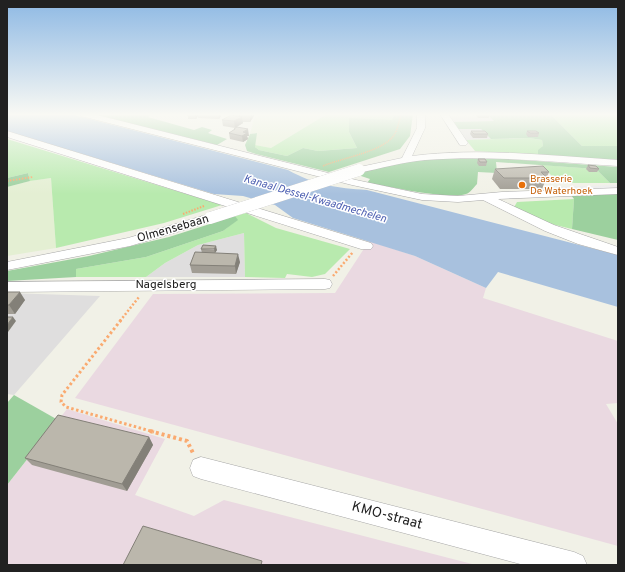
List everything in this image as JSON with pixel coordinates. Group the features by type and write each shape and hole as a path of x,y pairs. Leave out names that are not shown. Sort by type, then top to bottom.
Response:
{"street":[{"path":"28,141 363,245"},
{"path":"189,141 379,189 422,197 458,199 484,196 618,191"},
{"path":"406,159 415,141"},
{"path":"426,141 434,156"},
{"name":"Olmensebaan","path":"7,266 130,242 359,170 406,159 434,156 489,155 618,164"},
{"path":"484,196 506,209 544,226 574,238 618,251"},
{"name":"Nagelsberg","path":"7,287 149,284 324,284"},
{"name":"KMO-straat","path":"201,468 574,565"}],"path":[{"path":"312,172 326,165 379,146 389,141"},
{"path":"7,181 33,177"},
{"path":"178,216 219,200"},
{"path":"324,284 363,245"},
{"path":"149,284 62,395 61,402 66,407 187,441 201,468"}],"shaded area":[{"path":"618,185 618,189 559,190 556,187"},
{"path":"244,233 245,277 146,277 165,263 198,245"},
{"path":"369,241 415,256 486,288 483,298 618,341 618,403 606,404 618,424 618,546 75,398 153,294 335,293"},
{"path":"7,293 100,296 14,395 7,394"},
{"path":"67,409 165,439 135,495 194,516 224,500 476,565 7,565 7,485"}],"green space":[{"path":"7,141 13,141 222,205 164,223 56,248 51,178 30,181 28,173 7,178"},
{"path":"200,141 224,141 217,145"},
{"path":"247,141 256,141 255,147 259,150 287,156 303,148 318,151 357,148 353,141 406,141 400,149 329,172 256,154 247,151 245,145"},
{"path":"255,141 283,141 271,148 255,145"},
{"path":"283,141 353,141 357,148 318,151 303,148 287,156 259,150 255,147 255,145 271,148"},
{"path":"467,141 542,141 543,146 538,155 475,151"},
{"path":"542,141 577,141 582,146 618,146 618,160 538,155 538,150 543,146"},
{"path":"577,141 618,141 618,146 582,146"},
{"path":"481,157 618,167 618,183 610,183 596,169 496,162 497,173 478,172 477,184 466,194 445,195 417,192 367,183 370,179 355,174 391,164 439,158"},
{"path":"542,165 596,169 610,183 558,183"},
{"path":"28,173 30,181 7,187 7,178"},
{"path":"51,178 56,248 7,256 7,187 30,181"},
{"path":"618,194 618,240 572,229 574,199 571,195"},
{"path":"574,199 572,229 547,223 513,209 517,202"},
{"path":"246,213 276,228 350,249 325,274 312,277 287,274 285,278 245,277 244,233 198,245 165,263 146,277 76,277 76,269 146,257 223,231 237,220 235,216"},
{"path":"235,216 238,220 223,231 146,257 76,269 76,277 7,281 7,271 89,256 169,237"},
{"path":"14,395 58,420 7,485 7,403"}],"water":[{"name":"Kanaal Dessel-Kwaadmechelen","path":"39,141 174,141 288,170 326,185 367,190 618,255 618,307 498,272 486,288 415,256 293,218 275,205 243,196 214,194"}],"building":[{"path":"478,159 485,159 487,162 480,162"},
{"path":"588,165 596,166 599,169 590,168"},
{"path":"543,166 549,172 541,172 547,178 504,178 495,169"},
{"path":"203,245 216,246 214,249 201,249"},
{"path":"195,252 238,254 235,266 190,265"},
{"path":"7,292 20,292 9,305 7,305"},
{"path":"7,317 13,317 7,325"},
{"path":"58,415 149,437 122,484 25,458"},
{"path":"143,526 262,561 261,565 123,565"}],"place":[{"name":"Brasserie De Waterhoek","path":"522,185"}]}
